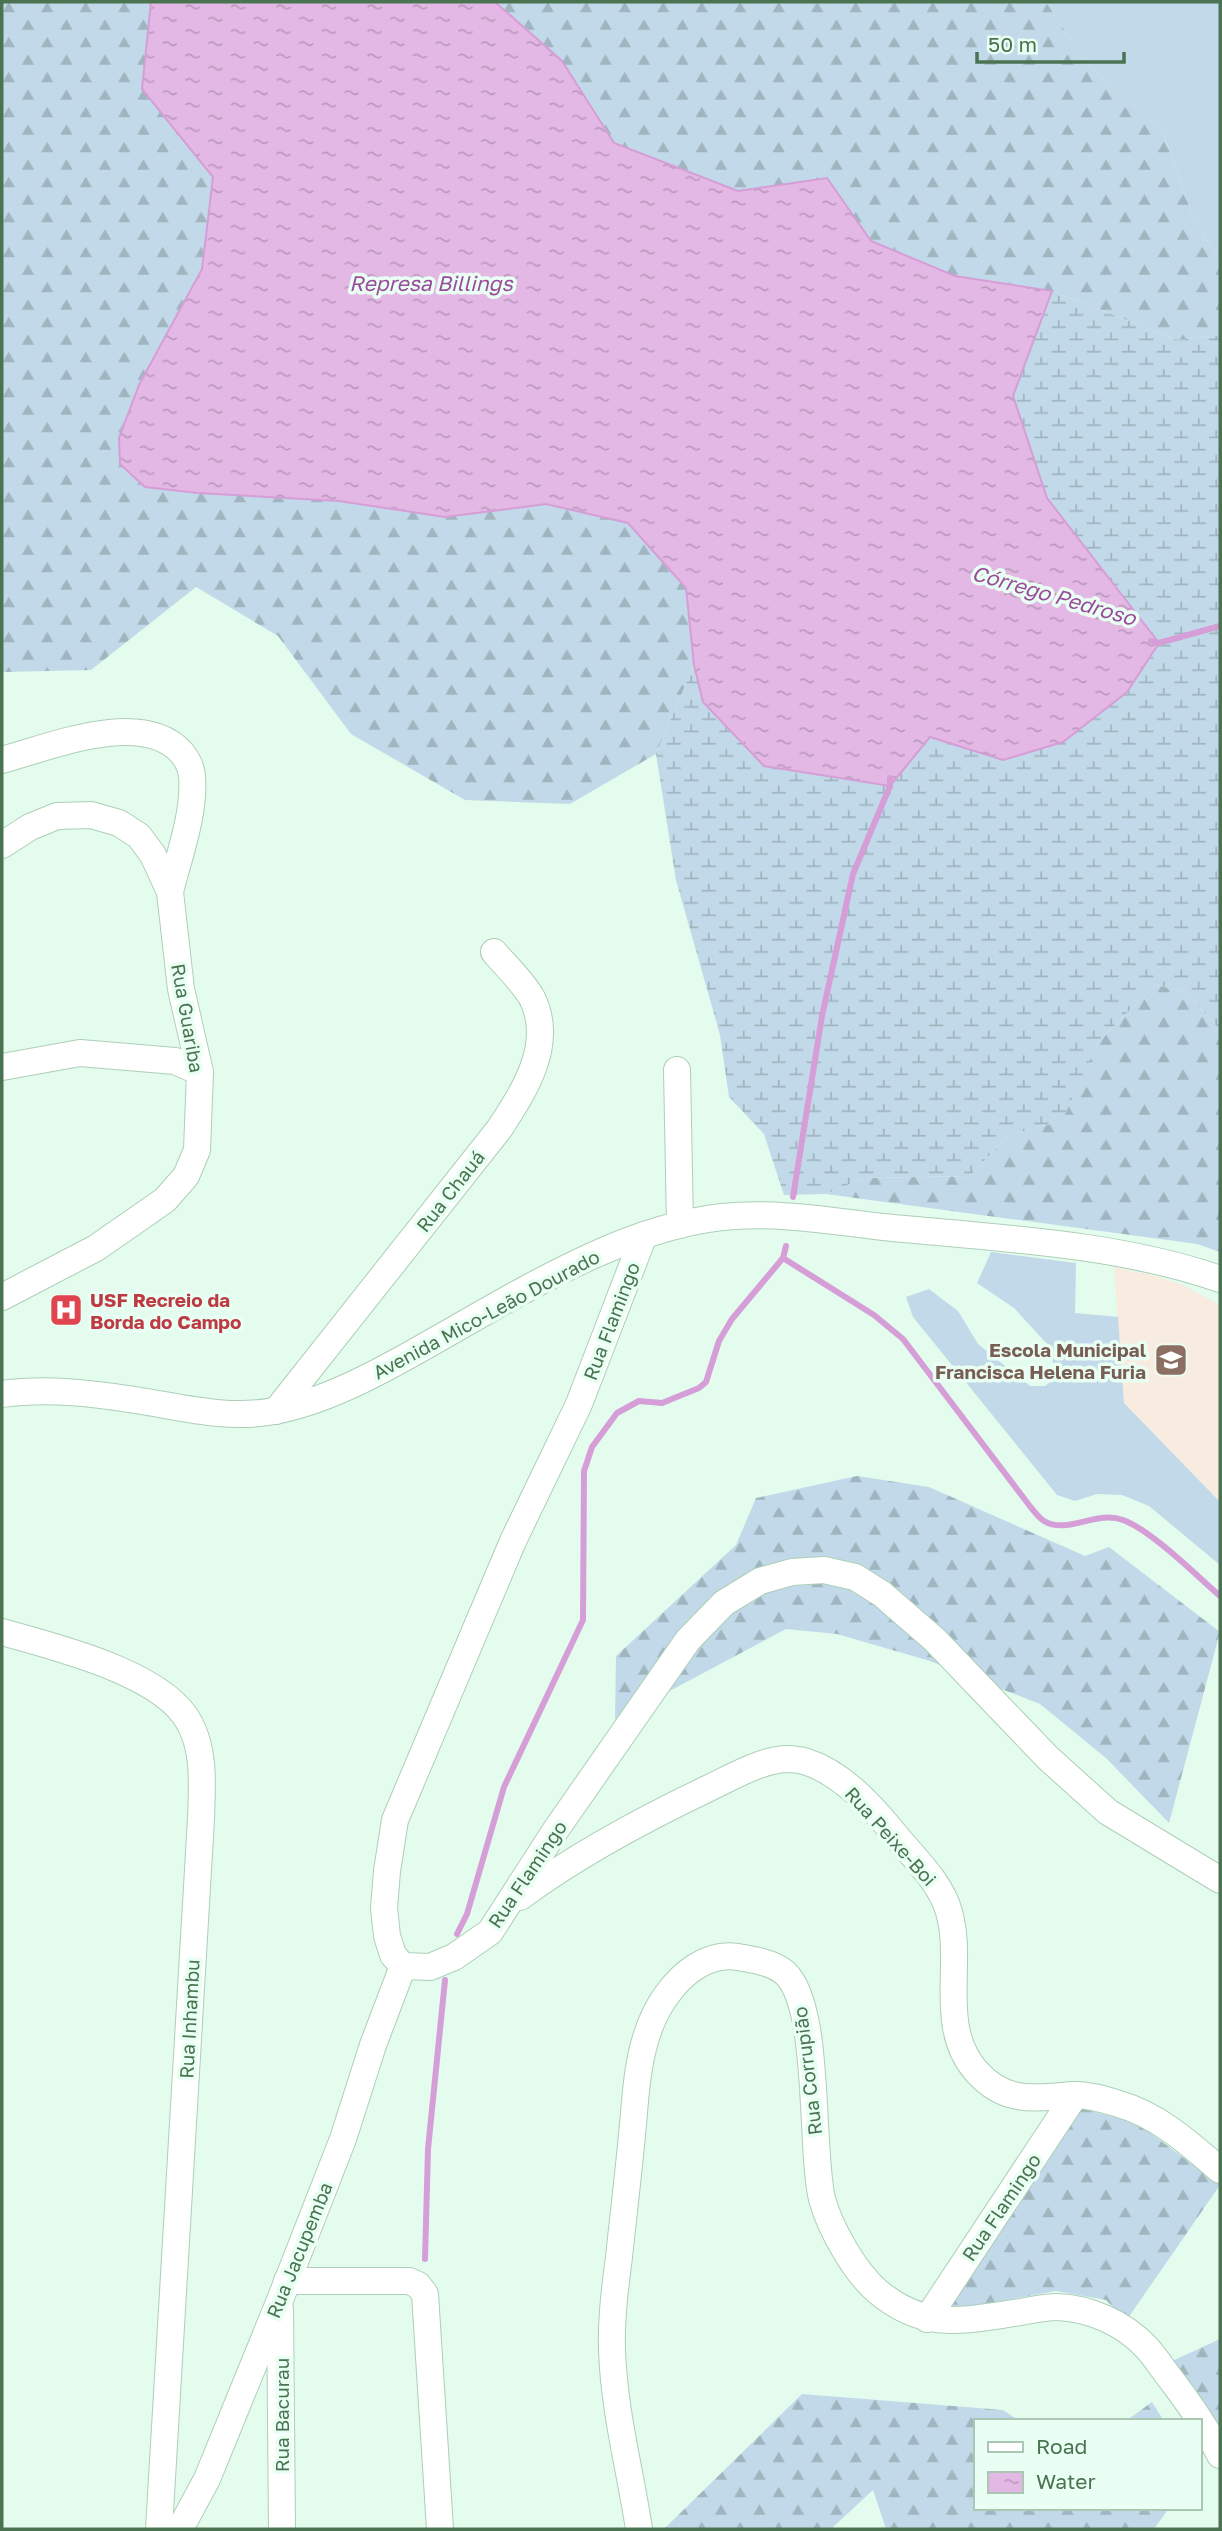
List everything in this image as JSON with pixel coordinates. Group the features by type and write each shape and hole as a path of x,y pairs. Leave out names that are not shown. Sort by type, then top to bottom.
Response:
{"street":[{"path":"2,760 71,741 127,731 155,735 173,744 188,760 192,775 190,815 170,892"},
{"name":"Rua Guariba","path":"2,845 30,827 58,816 91,815 119,823 139,836 153,855 170,892 181,989 200,1072 197,1150 186,1177 165,1200 96,1248 2,1297"},
{"name":"Rua Chauá","path":"276,1411 500,1128 524,1092 538,1058 539,1022 532,998 494,952"},
{"path":"2,1067 80,1053 175,1061 200,1072"},
{"path":"677,1070 680,1225"},
{"name":"Avenida Mico-Leão Dourado","path":"2,1394 23,1391 76,1392 215,1413 243,1415 276,1411 344,1389 556,1274 644,1235 722,1217 784,1217 1000,1238 1140,1257 1220,1279"},
{"name":"Rua Flamingo","path":"644,1235 579,1404 513,1541 395,1820 384,1909 387,1936 393,1955 403,1966 430,1967 454,1957 490,1932 555,1831 688,1640 724,1603 760,1581 792,1572 824,1570 855,1577 882,1594 935,1640 1048,1758 1108,1812 1220,1880"},
{"name":"Rua Inhambu","path":"2,1632 73,1652 144,1681 173,1700 190,1722 197,1740 202,1775 201,1819 159,2529"},
{"name":"Rua Peixe-Boi","path":"508,1907 544,1879 660,1811 746,1770 785,1759 806,1761 830,1772 853,1791 887,1826 941,1892 954,1934 954,2013 958,2039 976,2071 993,2086 1011,2095 1050,2099 1075,2095 1121,2104 1152,2117 1220,2170"},
{"name":"Rua Corrupião","path":"639,2529 619,2418 612,2350 614,2298 636,2082 656,2010 678,1979 698,1965 724,1955 767,1963 784,1972 795,1985 804,2014 814,2091 817,2176 823,2203 835,2231 874,2289 898,2306 927,2319 958,2321 1054,2307 1091,2312 1115,2324 1145,2346 1200,2419"},
{"name":"Rua Jacupemba","path":"180,2529 207,2479 284,2290 343,2139 373,2045 403,1966"},
{"name":"Rua Flamingo","path":"927,2319 1075,2095"},
{"path":"284,2290 410,2281 418,2285 425,2294 440,2529"},
{"name":"Rua Bacurau","path":"282,2529 284,2290"},
{"name":"Rua Corrupião","path":"1201,2421 1220,2455"}],"shaded area":[{"name":"Escola Municipal Francisca Helena Furia","path":"1114,1267 1183,1285 1220,1305 1220,1502 1124,1403"}],"green space":[{"path":"2,2 151,2 142,89 213,177 202,269 139,385 339,501 445,517 546,504 629,523 686,588 694,665 656,754 570,804 465,800 351,734 278,636 196,587 91,670 2,670"},
{"path":"495,2 1046,2 1086,63 1163,132 1195,221 1220,261 1220,335 1178,340 1052,291 955,276 871,241 827,178 738,191 614,143 562,61"},
{"path":"1046,2 1220,2 1220,261 1195,221 1163,132 1086,63"},
{"path":"1052,291 1178,340 1220,335 1220,1030 1185,991 1155,985 1098,1042 1062,1121 1008,1135 970,1176 864,1178 826,1194 784,1195 764,1134 729,1097 720,1035 676,880 656,754 694,665 703,702 930,737 1003,760 1063,742 1127,692 1159,643 1047,498 1013,396"},
{"path":"1155,985 1185,991 1220,1030 1220,1252 1197,1244 826,1194 864,1178 970,1176 1008,1135 1061,1121 1098,1042"},
{"path":"991,1252 1076,1263 1075,1313 1118,1317 1124,1403 1220,1502 1220,1565 1149,1506 1122,1495 1097,1494 1075,1501 1057,1495 913,1317 906,1297 929,1289 958,1311 978,1344 1030,1386 1045,1386 1057,1377 1048,1345 1014,1308 977,1283"},
{"path":"857,1476 929,1487 1085,1556 1109,1547 1220,1632 1169,1823 1106,1758 1040,1704 930,1661 837,1634 786,1629 615,1720 616,1656 736,1545 756,1498"},
{"path":"1079,2108 1137,2123 1220,2185 1126,2321 1106,2300 1056,2291 942,2312"},
{"path":"1220,2339 1220,2431 1170,2362"},
{"path":"802,2394 1003,2410 1016,2419 974,2419 974,2510 1168,2510 1154,2529 886,2529 873,2490 831,2529 665,2528"},
{"path":"1152,2402 1163,2419 1129,2419"}],"water":[{"name":"Represa Billings","path":"151,2 495,2 562,61 614,143 738,191 827,178 871,241 955,276 1052,291 1013,396 1047,498 1159,643 1127,692 1063,742 1003,760 930,737 890,786 764,766 703,702 694,665 686,588 628,523 546,504 445,517 339,501 198,493 145,487 120,464 119,438 139,385 202,269 213,177 142,89"}],"waterway":[{"name":"Córrego Pedroso","path":"1151,641 1159,643 1220,626"},
{"path":"793,1197 822,1016 853,874 890,786 890,778"},
{"path":"457,1934 467,1914 504,1787 583,1620 584,1471 592,1447 617,1413 639,1401 662,1403 699,1388 706,1382 719,1341 732,1319 783,1258 786,1246"},
{"path":"783,1258 874,1315 903,1339 1044,1521 1062,1525 1102,1518 1123,1520 1160,1543 1220,1596"},
{"path":"425,2259 428,2149 445,1980"}],"place":[{"name":"USF Recreio da Borda do Campo","path":"66,1310"},
{"name":"Escola Municipal Francisca Helena Furia","path":"1171,1360"}]}
